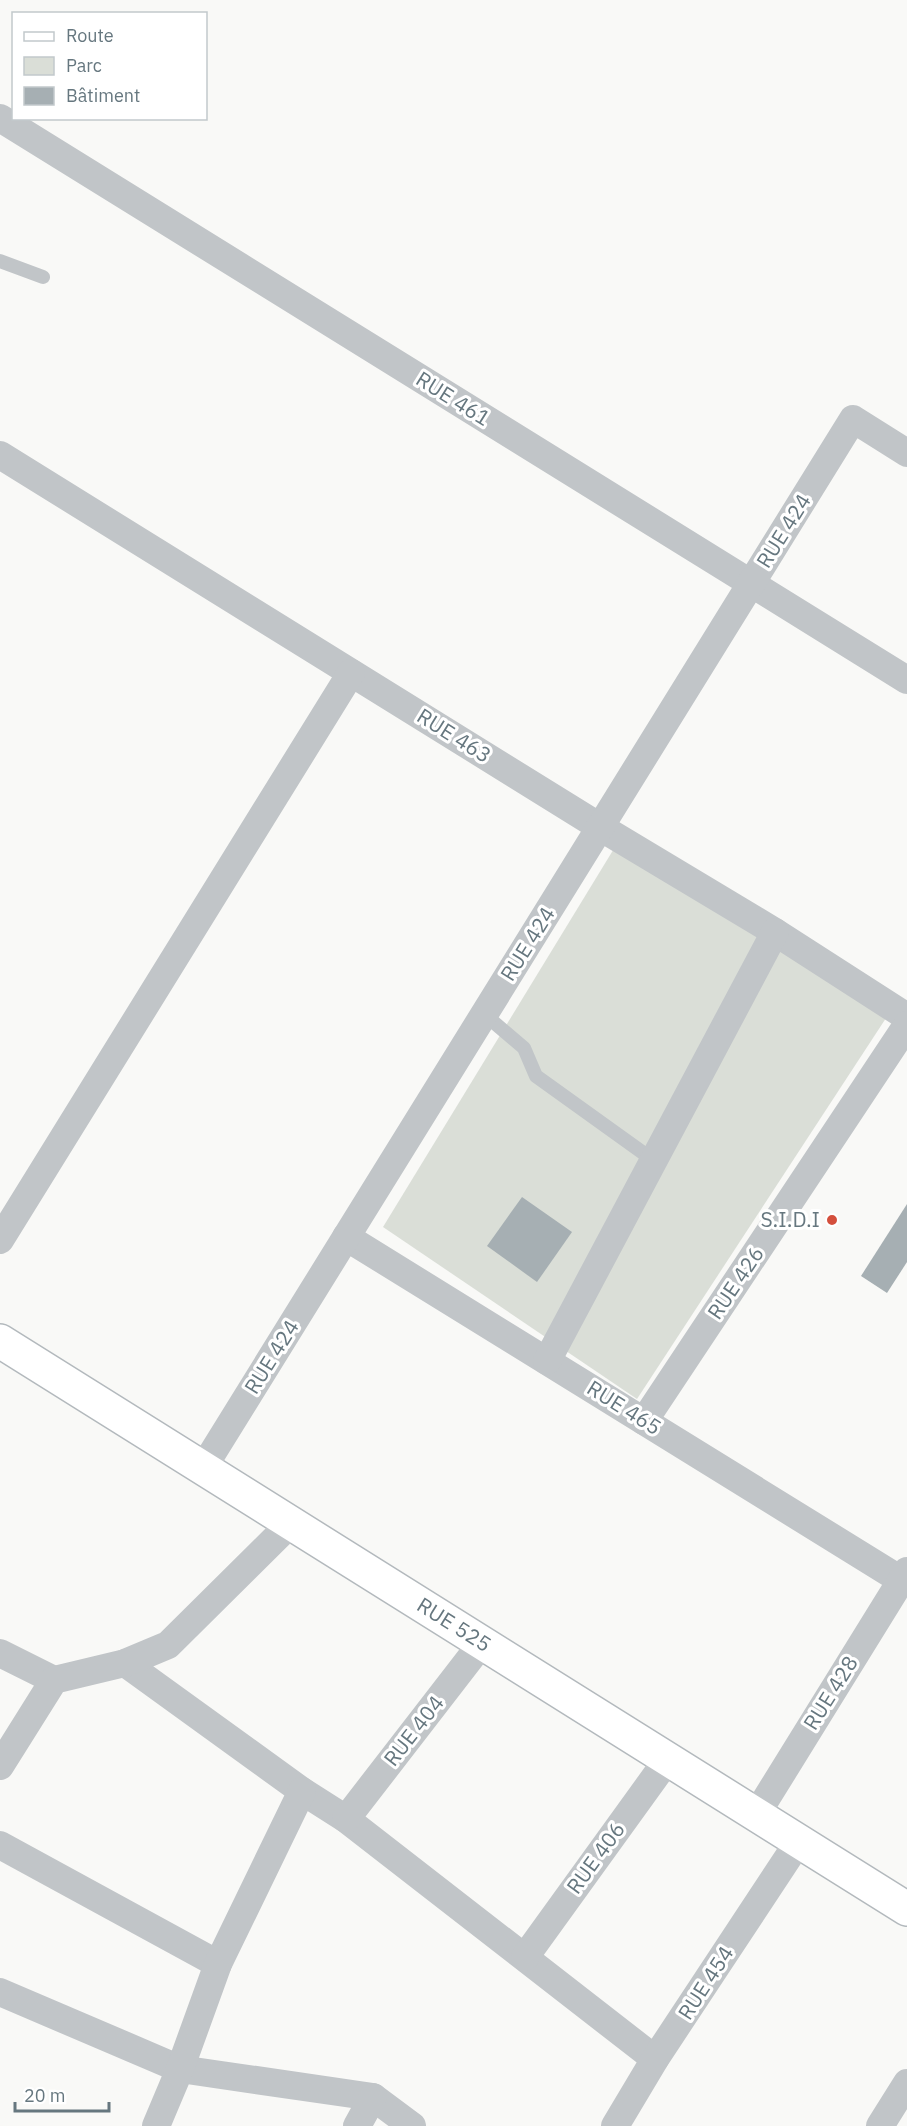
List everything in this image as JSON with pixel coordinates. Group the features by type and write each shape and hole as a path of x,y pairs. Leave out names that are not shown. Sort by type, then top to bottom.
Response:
{"street":[{"name":"RUE 461","path":"0,118 907,680"},
{"name":"RUE 424","path":"203,1468 853,419 907,453"},
{"name":"RUE 463","path":"0,455 600,827 775,932 907,1017"},
{"path":"0,1240 351,673"},
{"path":"547,1361 775,932"},
{"name":"RUE 426","path":"644,1421 907,1025"},
{"name":"RUE 465","path":"346,1237 644,1421 904,1576"},
{"name":"RUE 525","path":"0,1341 907,1909"},
{"path":"0,1653 54,1680 125,1663 168,1645 291,1523"},
{"name":"RUE 428","path":"756,1815 904,1576"},
{"name":"RUE 404","path":"346,1819 482,1643"},
{"path":"125,1663 302,1791 346,1819 655,2059"},
{"path":"0,1766 54,1680"},
{"name":"RUE 406","path":"525,1957 668,1760"},
{"path":"156,2126 180,2069 218,1964 302,1791"},
{"name":"RUE 454","path":"615,2126 655,2059 799,1841"},
{"path":"0,1845 218,1964"},
{"path":"0,1992 180,2069 374,2097 412,2126"},
{"path":"880,2126 907,2083"},
{"path":"357,2126 374,2097"}],"lane":[{"path":"0,261 43,277"},
{"path":"484,1014 524,1048 536,1076 653,1160"}],"green space":[{"path":"615,847 890,1012 637,1399 383,1227"}],"building":[{"path":"522,1197 572,1232 537,1282 487,1246"},
{"path":"907,1204 907,1262 887,1293 861,1276"}],"place":[{"name":"S.I.D.I","path":"832,1220"}]}
